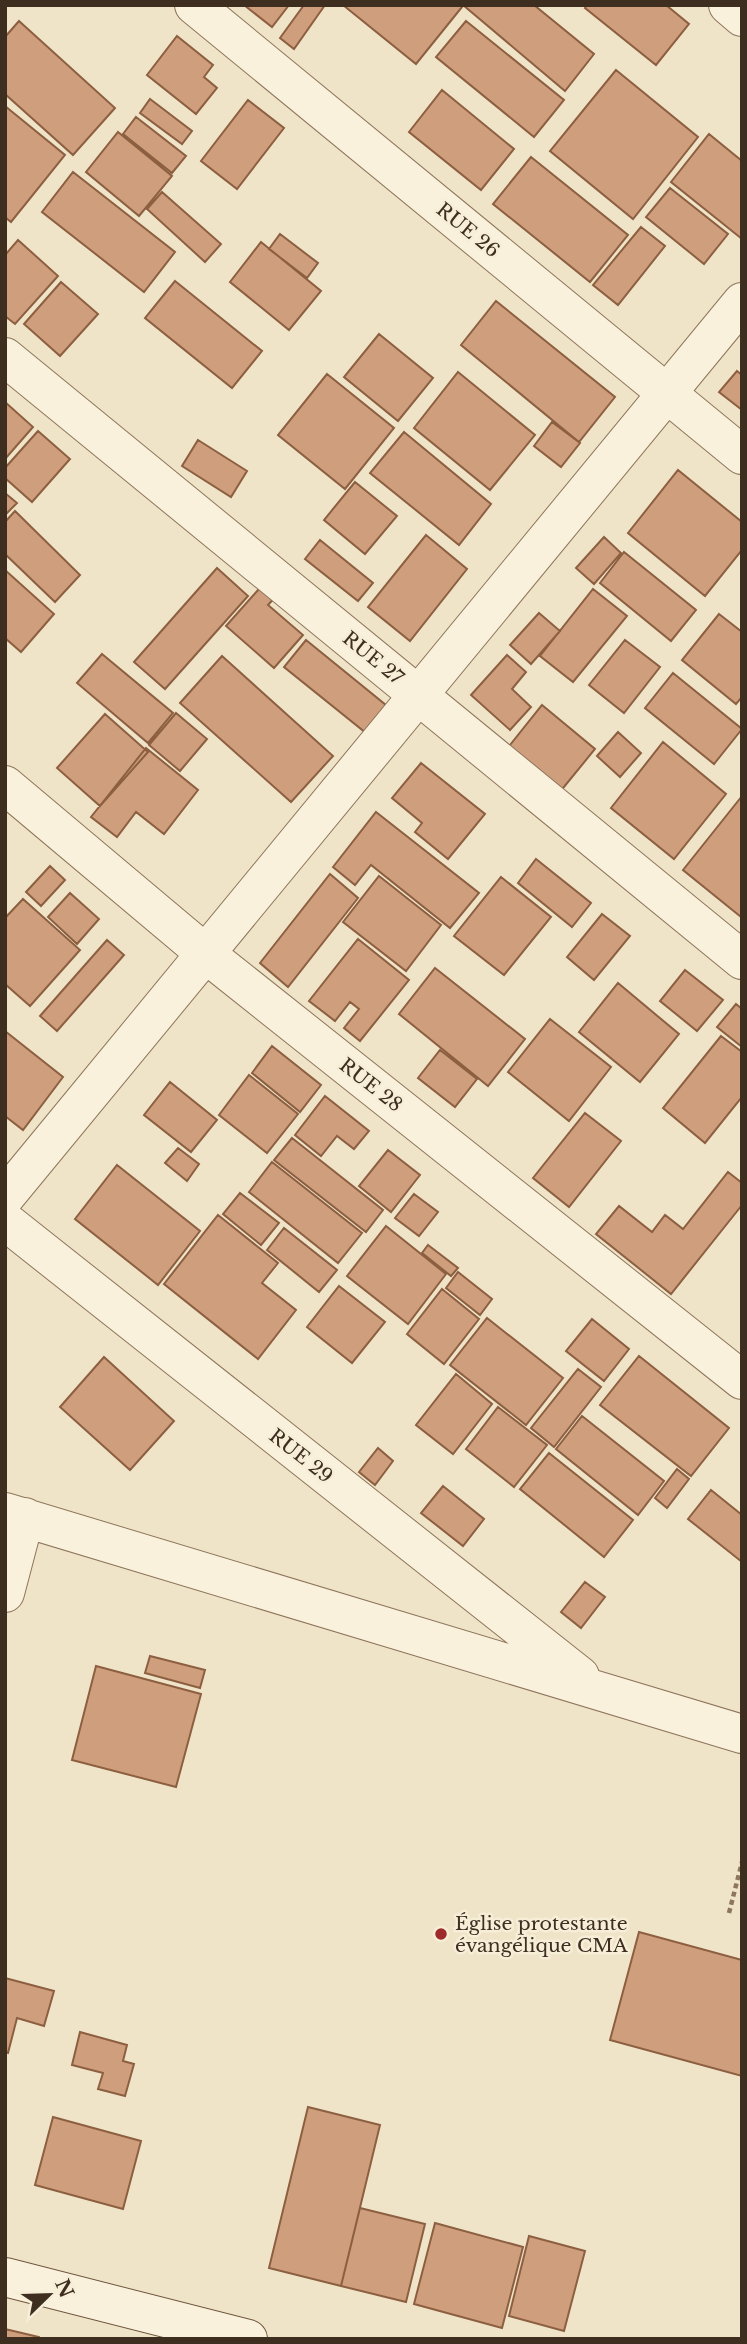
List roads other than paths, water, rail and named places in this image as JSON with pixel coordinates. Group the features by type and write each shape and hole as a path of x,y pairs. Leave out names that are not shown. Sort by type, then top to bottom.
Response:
{"street":[{"name":"RUE 26","path":"194,5 742,455"},
{"path":"728,5 742,17"},
{"path":"5,1197 742,302"},
{"name":"RUE 27","path":"5,357 742,960"},
{"name":"RUE 28","path":"5,785 205,954 742,1380"},
{"name":"RUE 29","path":"5,1221 597,1690"},
{"path":"5,1593 15,1515 742,1734"},
{"path":"5,2277 248,2339"}],"place":[{"name":"Église protestante évangélique CMA","path":"441,1934"}]}
